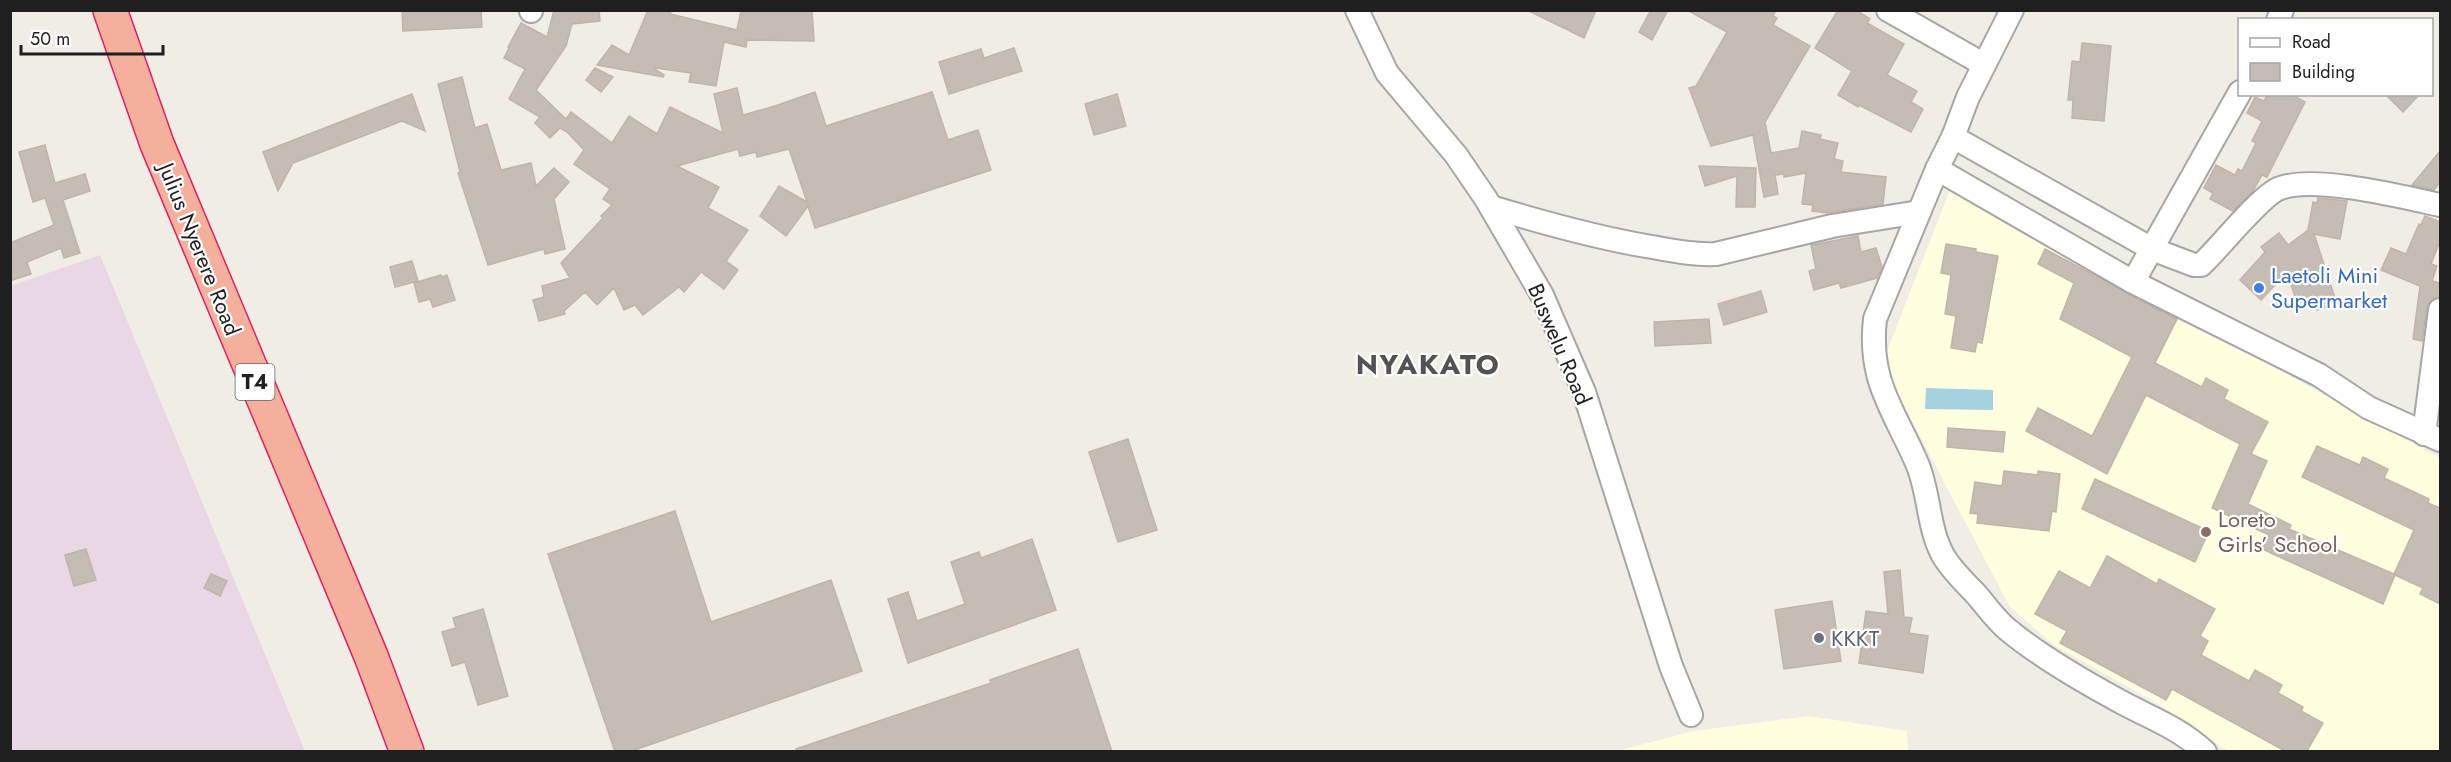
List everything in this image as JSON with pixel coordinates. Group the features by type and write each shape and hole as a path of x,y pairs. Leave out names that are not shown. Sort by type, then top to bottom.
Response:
{"highway":[{"name":"Julius Nyerere Road","path":"110,10 157,144 366,645 407,752"}],"street":[{"name":"Buswelu Road","path":"1357,10 1386,73 1456,155 1491,207 1542,295 1584,392 1671,666 1691,715"},
{"path":"1888,10 1983,64"},
{"path":"2012,10 1983,64 1875,320 1872,343 1876,371 1885,397 1922,477 1936,540 1944,557 2006,629 2107,695 2178,730 2205,752"},
{"path":"2133,282 2238,96"},
{"path":"1953,137 2152,249 2194,265 2201,265 2268,196 2288,186 2339,185 2440,205"},
{"path":"1937,169 2133,282 2319,375 2369,408 2432,437 2440,310"},
{"path":"1491,207 1572,231 1698,255 1716,254 1832,226 1919,212"}],"shaded area":[{"name":"Loreto Girls’ School","path":"1950,190 2440,458 2440,751 2228,751 2160,705 2054,645 2010,607 1882,364"},
{"path":"100,255 305,751 11,751 10,286"},
{"path":"1809,716 1907,731 1908,751 1617,751 1694,731"}],"water":[{"path":"1926,388 1993,390 1993,410 1925,409"}],"building":[{"path":"402,10 481,10 482,27 403,31"},
{"path":"554,10 599,10 600,21 572,24 566,46 536,90 566,119 571,112 612,143 629,116 657,134 670,107 723,133 714,94 737,88 743,115 815,92 826,126 932,92 948,140 978,130 991,170 815,228 808,206 786,236 760,216 779,186 807,202 789,149 757,157 756,152 740,156 738,149 677,166 719,187 708,208 748,230 726,261 738,270 724,289 701,272 684,292 679,287 643,315 635,305 624,310 614,288 597,305 585,292 564,311 565,314 539,321 533,300 544,297 542,286 570,278 561,263 603,218 601,216 612,205 603,199 610,189 574,164 584,150 567,132 560,128 550,138 535,123 540,117 509,99 525,69 504,58 508,47 521,23 547,37"},
{"path":"648,10 672,10 670,14 737,30 741,10 812,10 814,41 747,40 746,47 724,42 716,86 689,82 691,73 656,68 664,75 663,77 597,65 612,45 629,55"},
{"path":"1527,10 1596,10 1584,38"},
{"path":"1651,10 1668,10 1652,40 1639,32"},
{"path":"1687,10 1776,10 1773,16 1777,18 1773,25 1810,46 1765,122 1771,153 1799,148 1802,131 1821,135 1820,139 1838,143 1834,159 1843,161 1841,172 1886,177 1883,204 1828,213 1812,211 1813,205 1802,204 1806,173 1784,177 1784,174 1775,175 1778,194 1764,197 1753,135 1711,146 1689,88 1696,86 1727,32"},
{"path":"1838,10 1856,10 1870,19 1867,23 1904,44 1887,75 1917,91 1911,102 1923,109 1911,132 1838,95 1852,71 1815,48"},
{"path":"2082,43 2111,46 2104,121 2072,118 2073,100 2068,100 2072,61 2080,62"},
{"path":"1014,48 1022,71 949,94 939,62 981,49 984,58"},
{"path":"595,68 613,77 601,92 586,80"},
{"path":"462,77 475,128 487,124 501,170 531,163 536,186 554,168 569,182 554,199 565,249 545,254 544,249 488,265 458,173 460,172 438,84"},
{"path":"412,94 425,131 402,121 293,163 278,191 263,152"},
{"path":"1117,94 1126,126 1094,135 1085,104"},
{"path":"2267,96 2294,96 2305,102 2267,177 2262,175 2253,191 2233,211 2210,199 2213,193 2204,188 2216,165 2235,175 2238,169 2242,171 2256,143 2252,141 2262,121 2247,113 2255,97 2264,101"},
{"path":"2387,96 2418,96 2403,112"},
{"path":"45,145 55,183 85,174 90,191 63,200 80,253 64,258 61,248 27,262 31,274 10,281 10,243 54,225 45,198 33,202 19,152"},
{"path":"2440,151 2440,182 2434,190 2412,185"},
{"path":"1699,166 1756,168 1755,207 1736,207 1737,176 1705,186"},
{"path":"2318,198 2347,201 2340,239 2314,234 2337,304 2317,310 2313,298 2297,303 2287,272 2261,300 2240,280 2265,252 2261,247 2279,233 2288,245 2308,230 2313,202 2317,203"},
{"path":"2425,216 2440,222 2440,241 2431,264 2437,266 2432,281 2440,283 2440,297 2430,301 2427,308 2422,341 2413,339 2420,286 2381,270 2391,248 2406,254"},
{"path":"1858,236 1861,252 1876,248 1882,267 1877,278 1841,288 1839,283 1814,290 1809,271 1816,269 1811,245"},
{"path":"1946,244 1976,249 1976,252 1998,256 1982,343 1977,342 1975,352 1951,348 1956,316 1945,314 1951,275 1941,273"},
{"path":"2045,249 2177,319 2155,363 2202,387 2206,378 2228,390 2224,399 2268,422 2251,454 2267,461 2248,504 2291,525 2289,529 2394,574 2414,530 2302,477 2317,446 2360,465 2363,457 2388,469 2384,478 2429,499 2428,503 2440,508 2440,604 2420,594 2423,588 2395,575 2383,604 2262,549 2269,535 2212,508 2240,444 2146,395 2107,474 2026,431 2038,408 2092,436 2132,357 2060,319 2074,283 2038,264"},
{"path":"412,261 418,281 395,287 390,267"},
{"path":"441,275 442,277 447,275 455,300 433,307 430,299 419,302 414,283"},
{"path":"1761,291 1767,312 1724,325 1718,304"},
{"path":"1709,319 1711,343 1655,346 1654,322"},
{"path":"1948,428 2005,432 2003,452 1947,447"},
{"path":"1128,439 1157,530 1118,542 1089,452"},
{"path":"2004,471 2038,475 2038,471 2060,474 2056,512 2052,511 2049,531 1977,523 1978,514 1970,513 1975,482 2002,486"},
{"path":"2095,479 2209,531 2195,562 2082,509"},
{"path":"675,511 711,622 831,580 862,671 629,752 615,752 548,554"},
{"path":"1032,539 1056,610 908,663 888,599 908,592 917,621 965,604 951,562 979,552 981,558"},
{"path":"86,549 96,580 74,586 65,555"},
{"path":"2107,556 2157,584 2159,579 2215,609 2200,636 2208,641 2201,655 2249,681 2255,670 2282,685 2278,693 2303,707 2301,711 2323,723 2307,751 2285,751 2172,689 2166,700 2060,643 2067,631 2035,614 2059,571 2090,588"},
{"path":"1900,570 1904,617 1912,618 1909,633 1928,636 1923,673 1859,663 1866,611 1888,614 1884,572"},
{"path":"211,574 227,581 220,596 204,588"},
{"path":"1832,601 1841,661 1784,669 1775,610"},
{"path":"483,609 508,696 478,705 465,662 452,666 442,632 456,628 453,618"},
{"path":"1078,649 1112,752 797,752 796,749 991,683 990,680"}],"place":[{"name":"Laetoli Mini Supermarket","path":"2259,288"},
{"name":"Loreto Girls’ School","path":"2206,532"},
{"name":"KKKT","path":"1819,638"}],"district":[{"name":"NYAKATO","path":"1428,364"}]}
